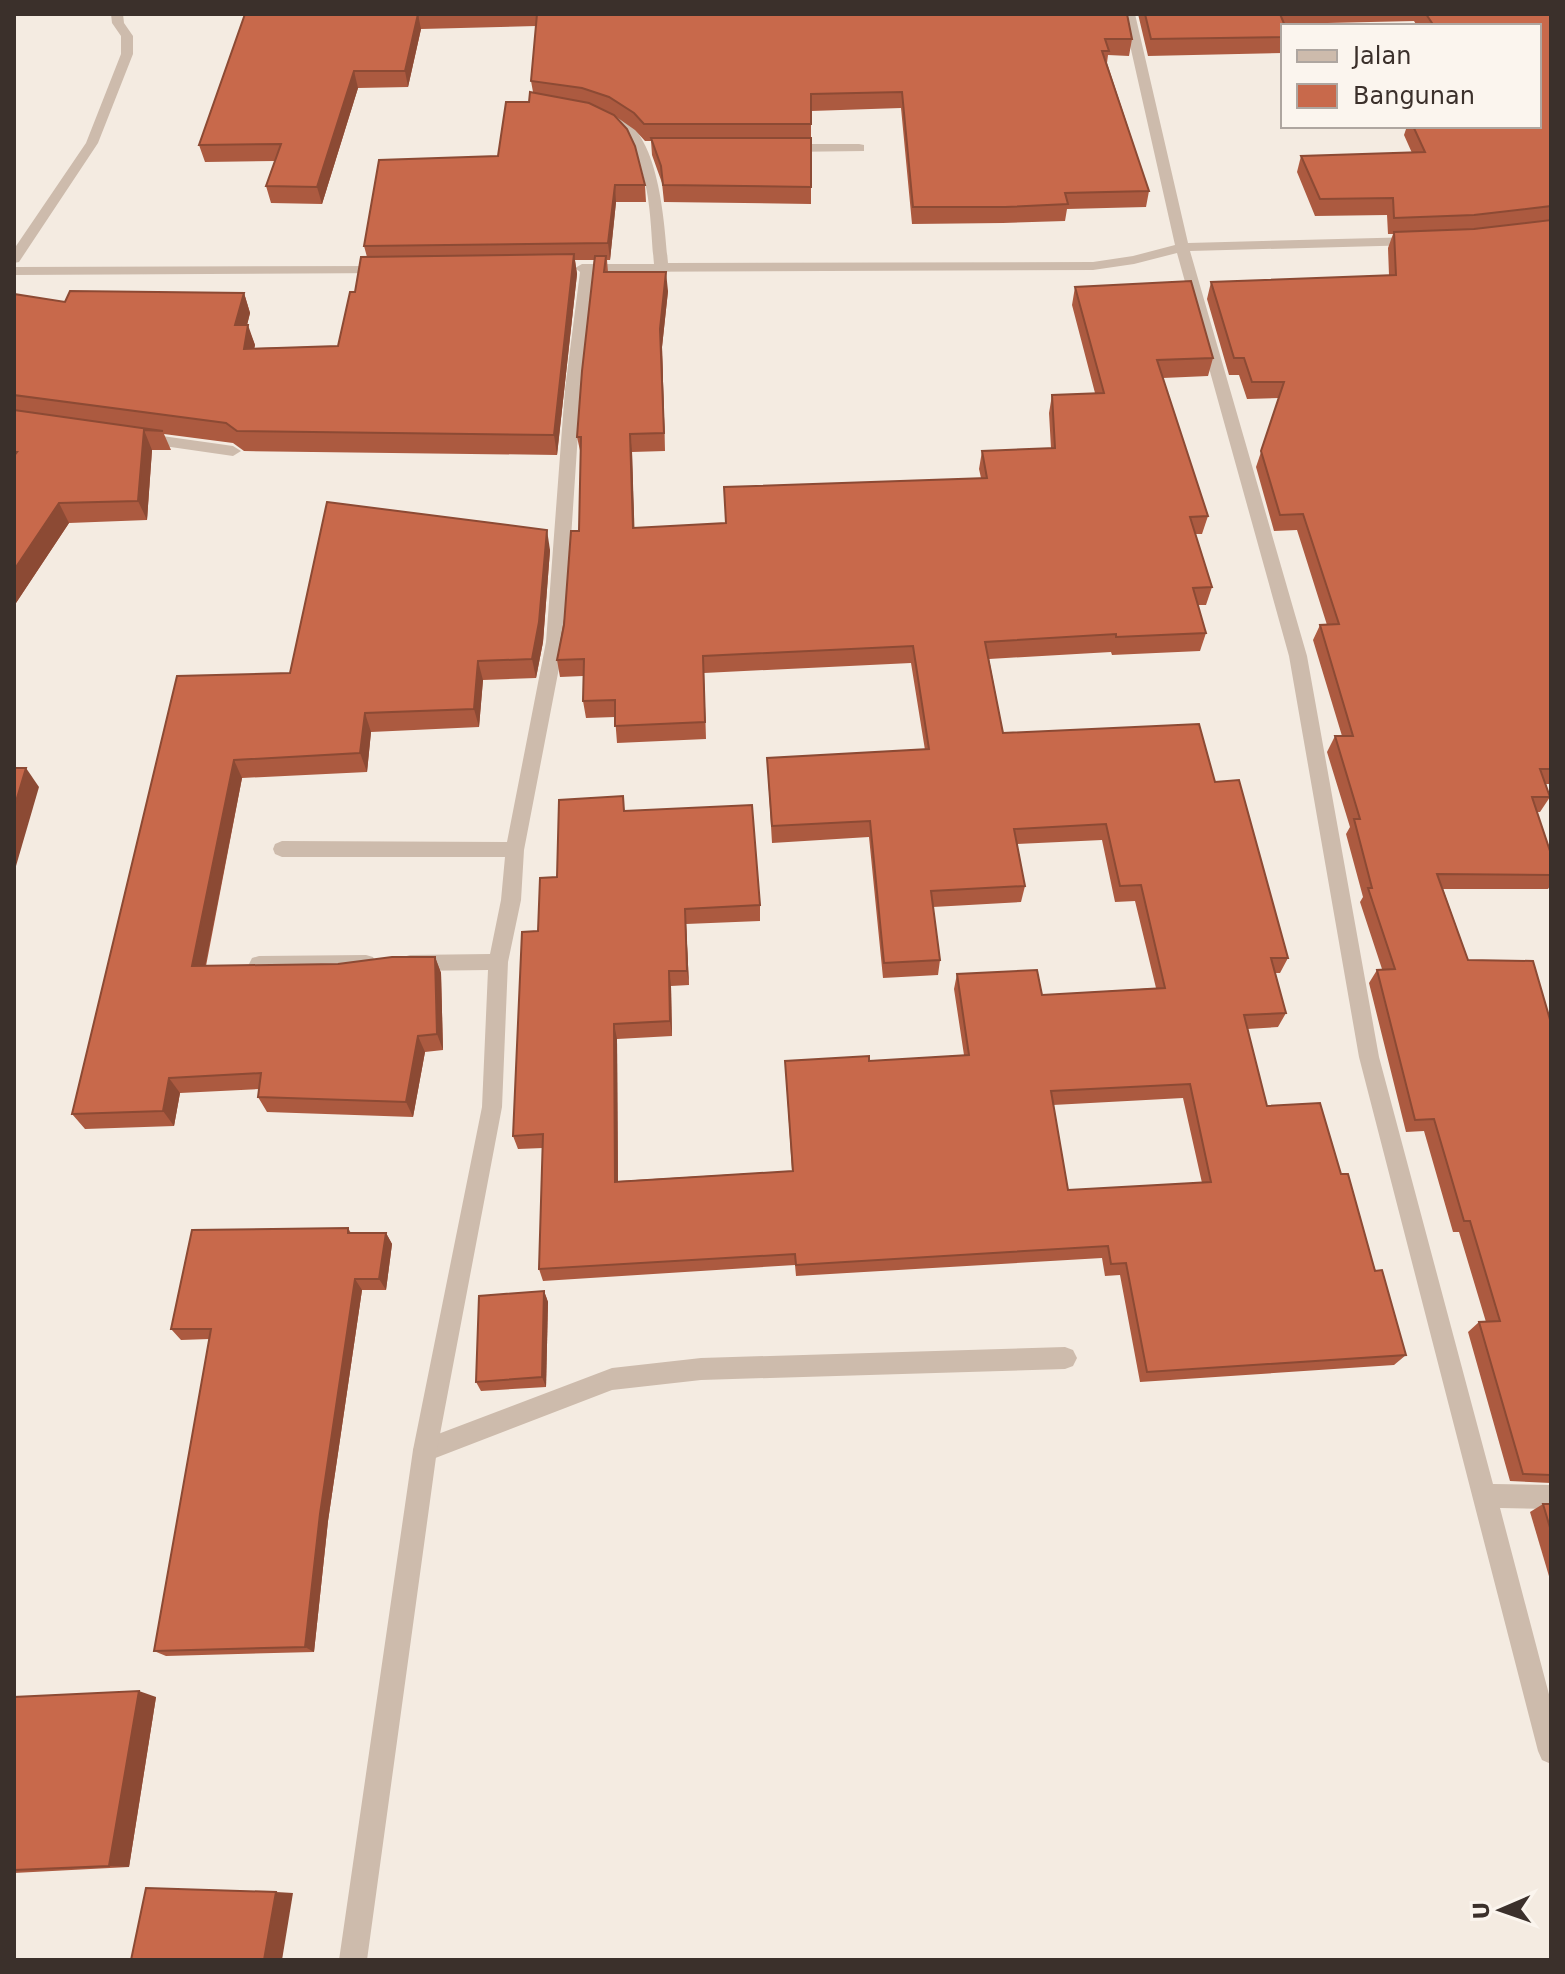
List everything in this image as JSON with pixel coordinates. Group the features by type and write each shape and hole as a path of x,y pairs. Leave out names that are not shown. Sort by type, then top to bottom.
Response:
{"street":[{"path":"14,259 92,143 127,54 127,36 118,23 117,14"},
{"path":"1129,14 1182,247 1298,656 1369,1057 1551,1751"},
{"path":"580,112 609,117 628,129 642,148 649,171 661,266"},
{"path":"642,148 657,148"},
{"path":"766,148 859,148"},
{"path":"353,1960 425,1450 492,1107 498,962 511,900 515,850 555,642 579,268 1093,266 1134,260 1182,247 1436,240"},
{"path":"14,271 396,270"},
{"path":"123,436 233,451"},
{"path":"282,849 515,850"},
{"path":"259,964 498,962"},
{"path":"425,1450 612,1379 701,1369 1065,1358"},
{"path":"1482,1496 1551,1497"}],"building":[{"path":"245,14 418,14 405,71 354,71 317,187 266,186 281,144 199,145"},
{"path":"537,14 1127,14 1132,39 1105,39 1109,51 1102,51 1149,191 1065,193 1068,204 913,207 902,92 811,94 811,124 644,124 634,113 609,97 582,88 531,81"},
{"path":"1145,14 1280,14 1284,24 1281,24 1281,37 1151,39"},
{"path":"1426,14 1551,14 1551,206 1474,215 1394,218 1393,198 1320,199 1301,156 1425,152 1414,128 1541,128 1541,24 1433,24"},
{"path":"530,92 589,103 614,115 627,129 635,146 645,185 615,185 608,243 364,246 379,160 498,156 506,102 529,102"},
{"path":"651,138 811,138 811,187 663,185 661,166"},
{"path":"1551,220 1551,769 1540,769 1550,797 1532,797 1551,854 1551,875 1437,874 1468,960 1533,961 1551,1023 1551,1475 1523,1474 1479,1322 1500,1321 1470,1221 1464,1221 1434,1119 1415,1120 1377,970 1395,969 1368,888 1372,888 1354,819 1360,819 1335,736 1353,736 1320,625 1339,624 1303,514 1280,515 1261,451 1284,382 1252,382 1244,358 1234,358 1211,282 1396,275 1394,232 1474,229"},
{"path":"574,254 554,435 237,431 226,423 14,395 14,294 65,302 70,291 244,293 235,325 248,325 244,349 338,346 350,292 355,292 361,257"},
{"path":"595,256 606,256 604,272 666,272 660,329 664,433 630,434 633,528 726,523 724,487 987,478 982,451 1055,448 1052,395 1104,393 1075,287 1191,281 1213,358 1157,360 1208,516 1190,517 1212,587 1193,588 1206,633 1116,637 1116,634 985,642 1003,733 1199,724 1215,782 1239,780 1288,958 1271,958 1286,1013 1244,1015 1267,1106 1320,1103 1341,1174 1348,1174 1375,1271 1382,1270 1406,1355 1147,1372 1126,1263 1111,1264 1108,1246 796,1265 795,1254 539,1269 543,1134 513,1136 522,932 538,931 540,878 557,877 559,800 623,796 624,811 752,805 760,905 685,909 687,971 669,971 670,1021 614,1024 615,1182 793,1171 785,1061 869,1056 869,1061 969,1055 957,974 1037,970 1042,995 1165,988 1141,885 1120,886 1106,824 1014,829 1025,886 931,891 940,960 884,963 870,821 772,826 767,758 929,749 913,646 703,656 705,722 615,726 615,700 583,701 584,659 557,660 564,625 571,531 579,531 581,437 577,437","holes":["1190,1084 1211,1182 1068,1190 1051,1091"]},
{"path":"14,410 163,431 144,430 138,501 59,503 14,570 14,456 17,452 14,452"},
{"path":"327,502 547,530 539,622 532,659 478,661 474,709 365,713 360,753 234,760 192,966 338,964 392,957 435,957 437,1034 418,1036 406,1102 258,1097 261,1073 169,1078 163,1111 72,1114 177,676 290,673"},
{"path":"14,768 26,768 14,808"},
{"path":"348,1228 348,1233 386,1233 379,1279 355,1279 320,1514 305,1647 154,1651 211,1329 171,1329 192,1230"},
{"path":"544,1291 542,1377 476,1382 479,1296"},
{"path":"1543,1504 1551,1504 1551,1531"},
{"path":"139,1691 109,1866 14,1870 14,1697"},
{"path":"146,1888 276,1892 264,1960 131,1960"}]}
